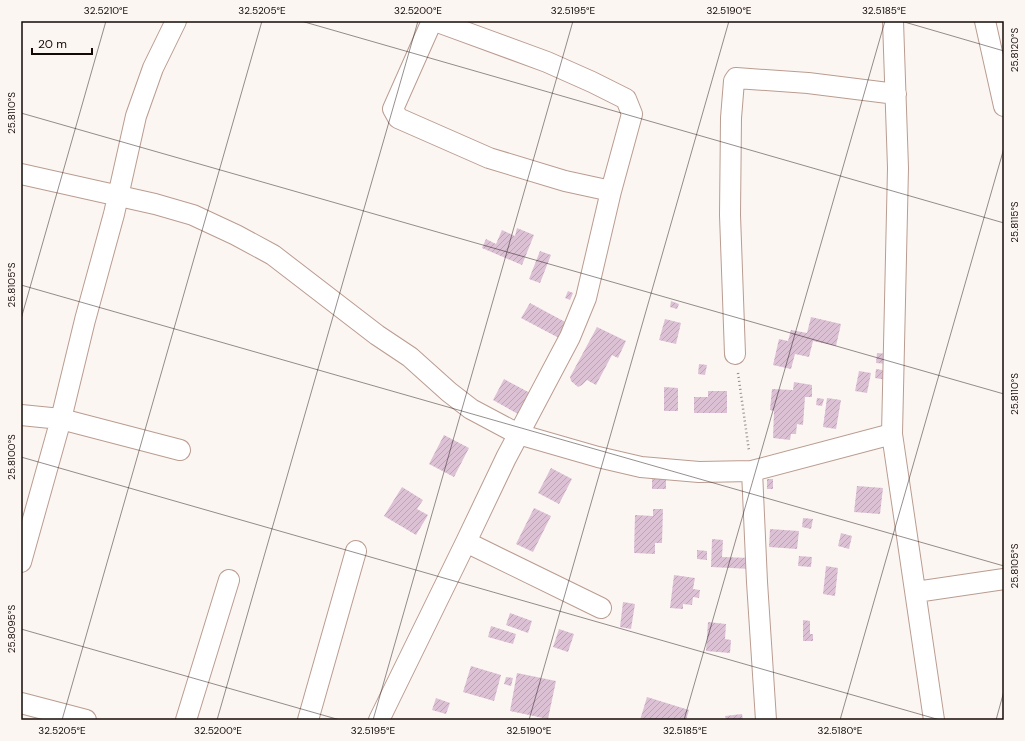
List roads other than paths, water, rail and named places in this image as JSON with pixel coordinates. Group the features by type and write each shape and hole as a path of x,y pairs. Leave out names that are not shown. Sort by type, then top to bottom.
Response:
{"street":[{"path":"21,562 112,222 136,116 153,68 176,21"},
{"path":"379,720 518,434 570,337 586,298 611,191 632,114 626,99 592,82 548,62 433,21 393,109 398,118 489,158 565,181 611,191"},
{"path":"893,21 898,168 892,434 934,720"},
{"path":"985,21 1004,106"},
{"path":"735,354 730,215 731,118 734,81 736,78 808,83 896,94"},
{"path":"21,174 155,204 193,215 236,235 273,256 355,318 410,357 449,392 471,409 518,434 598,457 642,467 699,472 752,471 892,434"},
{"path":"21,415 60,419 180,450"},
{"path":"752,471 757,582 766,720"},
{"path":"466,542 601,608"},
{"path":"308,720 356,551"},
{"path":"916,592 1004,579"},
{"path":"186,720 229,580"},
{"path":"21,703 86,720"}]}
